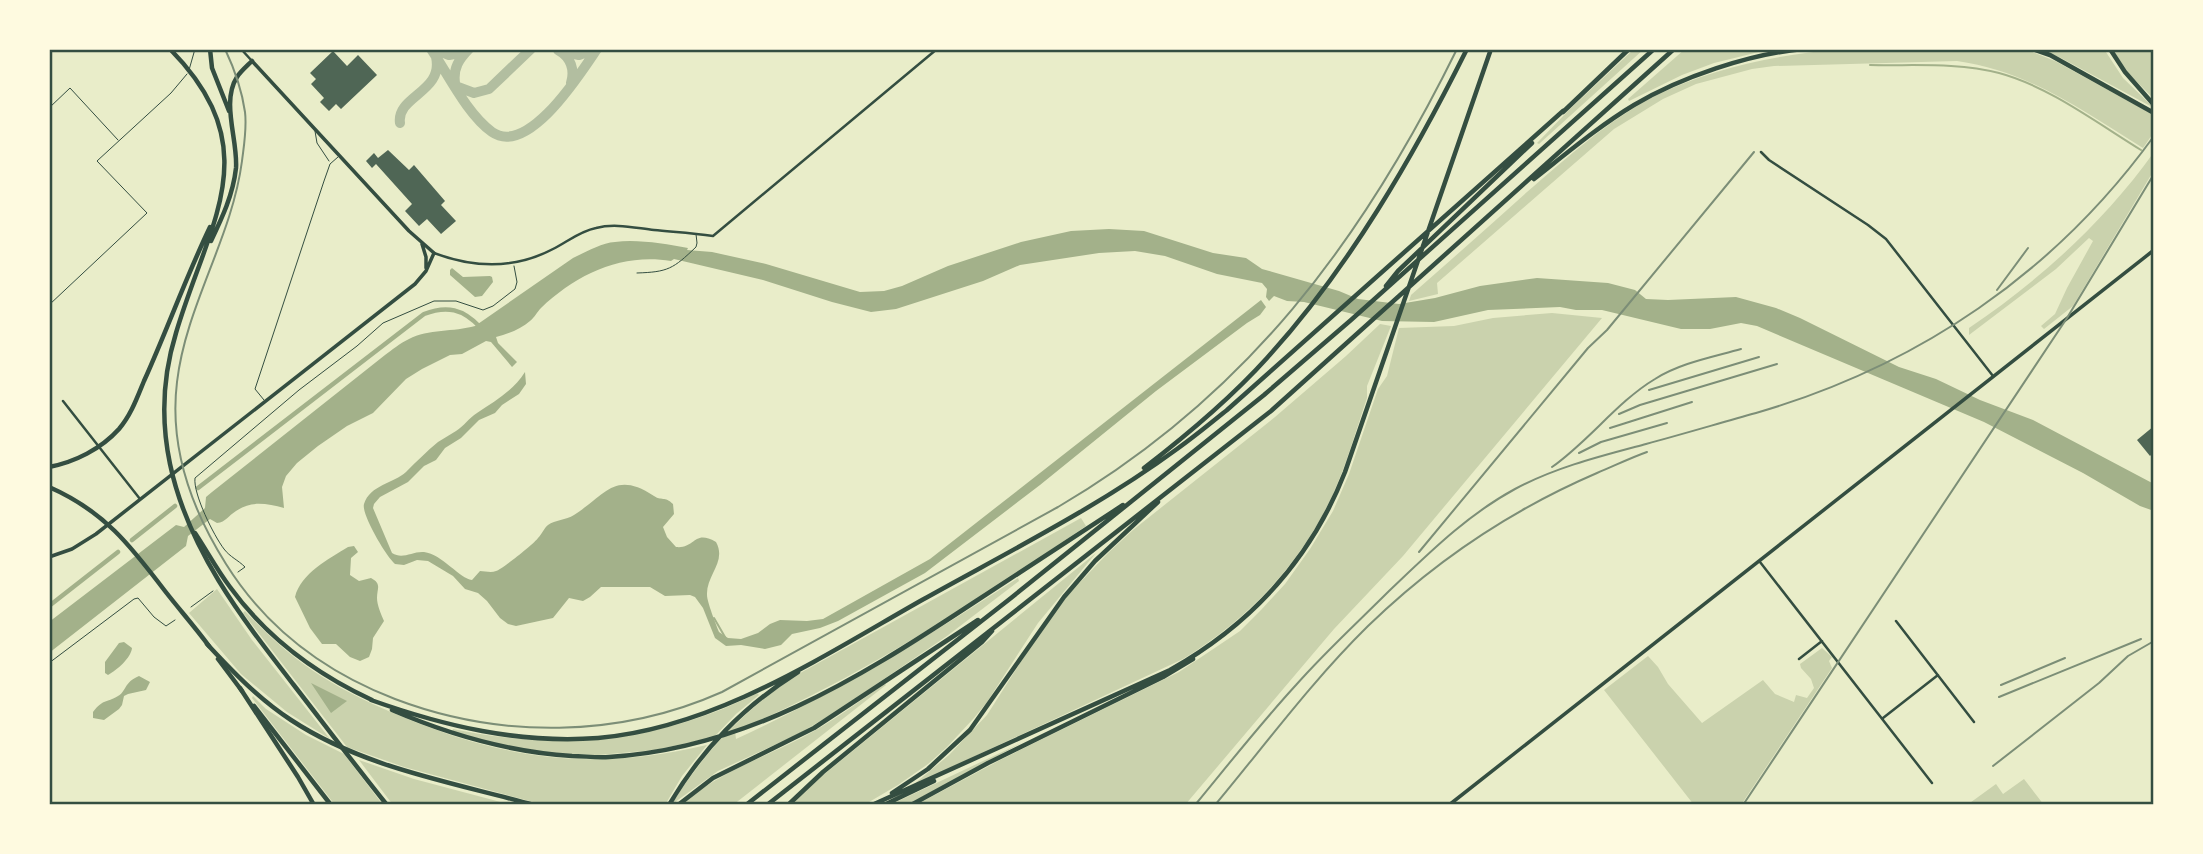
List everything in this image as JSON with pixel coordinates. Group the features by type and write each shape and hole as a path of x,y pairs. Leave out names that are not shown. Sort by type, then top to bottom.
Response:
{"main road":[{"path":"170,49 203,88 218,121 225,159 223,190 174,338 165,394 169,462 177,491 195,533 230,588 271,634 314,668 407,717 455,735 502,748 544,754 606,757 675,750 751,727 803,705 903,648 1147,489"},
{"path":"211,49 215,76 232,118"},
{"path":"1083,511 1123,484 1213,411 1266,359 1308,309 1381,202 1433,117 1467,49"},
{"path":"911,805 988,763 1189,663 1269,595 1294,565 1330,507 1345,472 1491,49"},
{"path":"1379,295 1398,271 1629,49"},
{"path":"746,805 1265,395 1654,49"},
{"path":"767,805 1271,411 1675,49"},
{"path":"1503,203 1596,130 1636,104 1705,72 1779,51 1803,49"},
{"path":"2032,49 2050,55 2153,113"},
{"path":"2110,49 2133,83 2154,105"},
{"path":"203,257 227,207 235,177 236,146 229,104 233,85 238,75 252,61"},
{"path":"371,700 456,726 505,736 546,740 599,738 647,730 702,714 748,694 822,656 1083,511 1177,450 1227,410 1563,111"},
{"path":"49,467 69,463 99,446 128,416 217,213"},
{"path":"884,802 928,769 970,730 1072,588 1095,561 1185,478"},
{"path":"49,487 95,513 121,534 331,805"},
{"path":"195,533 206,561 242,618 387,805"},
{"path":"678,805 713,778 814,728 1011,598"},
{"path":"788,805 822,772 982,642 1003,619"},
{"path":"207,644 244,683 290,719 337,746 389,767 534,805"},
{"path":"872,805 884,802 1170,670 1202,651"},
{"path":"668,805 706,748 742,713 777,685 822,656"},
{"path":"240,688 314,805"}],"street":[{"path":"241,49 421,242 434,253 486,265 514,264 537,257 587,230 607,226 713,236 937,49"},
{"path":"1761,152 1886,239 1993,376"},
{"path":"421,242 426,257 426,271"},
{"path":"1449,805 2154,250"},
{"path":"49,557 72,549 96,534 415,284 426,271 434,253"},
{"path":"63,401 140,499"},
{"path":"1760,562 1932,783"},
{"path":"1896,621 1974,722"},
{"path":"1799,659 1822,641"},
{"path":"1883,718 1938,675"}],"lane":[{"path":"49,305 147,213 97,161 181,82 191,66 195,49"},
{"path":"49,107 70,88 119,141"},
{"path":"315,129 317,143 330,164"},
{"path":"266,401 255,389 330,164 339,156"},
{"path":"636,273 663,272 672,267 694,250 698,243 695,234"}],"path":[{"path":"238,572 244,567 223,548 203,509 195,478 383,323 434,301 456,301 483,310 493,306 515,289 517,282 514,264"},
{"path":"191,607 213,591"},
{"path":"49,663 134,598 138,598 160,623 166,626 175,620"}],"shaded area":[{"path":"1634,49 1644,49 1537,143 1569,110"},
{"path":"1685,49 1771,49 1714,63 1682,75 1629,101 1628,99"},
{"path":"1841,49 2025,49 2055,61 2154,115 2154,132 2143,148 2032,83 1983,66 1957,61 1774,66 1752,69 1696,84 1663,99 1614,129 1437,283 1438,294 1409,301 1411,295 1558,166 1604,128 1637,106 1677,86 1723,70 1769,59"},
{"path":"2040,49 2104,49 2123,78 2154,108 2061,58"},
{"path":"2112,49 2150,49 2154,54 2154,99 2130,75"},
{"path":"2154,152 2154,170 2073,306 2044,329 2041,326 2055,314 2093,241 2089,238 2056,269 1969,335 1969,328 2021,290 2092,226"},
{"path":"1071,231 1144,231 1213,253 1246,258 1262,269 1358,299 1399,304 1480,286 1537,278 1608,283 1635,290 1646,299 1736,297 1776,308 1899,367 1936,379 1980,400 2033,420 2154,484 2154,511 1984,422 1757,326 1741,323 1710,329 1681,329 1602,310 1560,307 1488,310 1434,322 1382,321 1274,296 1269,301 1266,297 1267,289 1262,283 1217,274 1165,256 1135,251 1099,253 1020,265 983,281 896,309 871,312 763,280 674,259 635,260 617,263 585,276 555,296 526,324 496,337 498,343 517,362 512,367 491,342 486,341 462,354 450,355 406,379 373,413 347,426 297,463 286,476 282,487 284,508 254,504 220,522 210,519 188,536 186,546 49,653 49,622 176,525 184,527 205,508 206,497 393,349 416,336 475,326 573,258 599,246 624,241 712,252 766,264 860,292 884,291 902,286 948,266 1021,242"},
{"path":"452,268 463,277 490,276 493,282 482,296 475,297 450,275"},
{"path":"1261,300 1266,307 1260,315 1156,391 925,573 838,621 792,634 781,645 765,649 741,645 726,646 715,638 703,608 695,597 665,596 650,587 601,587 583,601 569,598 553,618 516,626 508,624 478,593 465,589 453,576 428,561 395,564 375,535 364,509 371,493 401,476 438,442 509,390 525,372 526,384 519,394 495,413 479,420 461,438 445,448 436,460 424,466 408,482 380,497 374,504 373,508 392,553 400,556 420,552 431,554 472,580 480,571 499,570 536,541 548,525 574,515 611,488 629,485 673,504 674,514 663,527 676,547 683,547 699,538 716,542 719,556 708,588 708,603 719,632 728,638 741,639 780,620 823,619 930,559"},
{"path":"1552,313 1602,318 1403,556 1334,629 1185,805 916,805 1002,759 1179,672 1240,631 1285,584 1333,511 1349,474 1378,389 1387,376 1399,328 1454,326 1493,318"},
{"path":"1380,324 1391,326 1367,386 1367,398 1333,494 1305,544 1251,608 1183,659 913,785 949,755 987,715 1036,638 1068,595 1108,553 1275,417"},
{"path":"1081,518 1086,526 915,638 827,687 735,731 736,739 845,684 1018,578 1019,581 947,636 834,713 798,734 718,771 671,805 725,735 793,677"},
{"path":"354,546 358,552 351,558 350,575 359,581 371,578 377,582 378,604 384,621 373,638 369,657 360,661 350,657 336,644 322,644 310,628 295,597 298,588 309,574 348,547"},
{"path":"1096,553 1038,623 987,702 928,764 864,805 791,805 822,776"},
{"path":"217,589 252,640 330,739 287,712 241,674 189,613"},
{"path":"245,611 299,661 337,686 403,717 479,744 553,757 590,759 627,758 707,745 682,776 665,805 544,805 404,767 347,747 243,613"},
{"path":"124,642 132,648 131,652 123,663 108,675 105,673 105,662 119,643"},
{"path":"1822,648 1832,657 1829,661 1832,668 1741,805 1694,805 1604,690 1648,656 1702,723 1763,680 1775,694 1794,702 1796,695 1807,698 1814,688 1800,664"},
{"path":"139,676 150,682 146,690 124,696 119,709 104,720 93,718 93,712 99,705 121,694 131,681"},
{"path":"311,683 347,701 331,713"},
{"path":"885,684 733,805 681,805 725,775 824,725"},
{"path":"757,693 759,695 714,737 655,750 598,755 558,754 506,746 452,732 453,729 531,740 608,738 647,732 684,722 721,710"},
{"path":"253,696 266,709 306,735 344,754 383,805 335,805"},
{"path":"1021,743 907,805 890,805"},
{"path":"359,760 414,779 512,805 393,805"},
{"path":"2024,779 2044,805 1967,805 1996,784 2003,794"}],"building":[{"path":"333,51 347,66 358,55 377,75 341,109 336,104 329,111 320,102 324,98 311,84 316,79 310,73"},
{"path":"388,150 409,170 414,165 445,201 441,205 456,221 441,234 427,219 419,226 405,211 412,204 376,164 372,168 366,161 374,153 378,158"},
{"path":"2154,426 2154,452 2150,456 2137,440"}],"waterway":[{"path":"1870,65 1951,66 1999,73 2054,96 2141,150"},
{"path":"198,488 424,314 454,310 480,327"},
{"path":"132,540 175,506"},
{"path":"49,606 118,552"},
{"path":"714,618 725,637"}],"taxiway":[{"path":"431,49 474,115 492,132 506,137 521,133 552,109 597,49"},
{"path":"434,49 449,55 465,52"},
{"path":"455,83 458,64 469,49"},
{"path":"458,87 474,93 489,89 531,49"},
{"path":"561,51 579,55 595,49"},
{"path":"558,50 571,64 571,83"},
{"path":"400,123 405,106 433,78 437,69 436,57"}],"tram line":[{"path":"225,49 245,112 242,161 229,217 182,354 175,406 180,454 193,500 203,522 226,564 259,608 299,645 345,676 395,699 435,712 476,721 559,728 642,718 683,707 722,692 1058,507 1125,464 1186,416 1242,365 1292,309 1339,250 1381,187 1457,49"}],"railway":[{"path":"1195,805 1318,661 1419,563 1497,499 1563,468 1756,413 1816,393 1873,369 1927,341 1979,308 2027,271 2073,230 2115,185 2154,136"},
{"path":"1419,552 1754,152"},
{"path":"1743,805 2067,318 2154,174"},
{"path":"1997,290 2028,248"},
{"path":"1552,467 1628,399 1655,379 1686,365 1741,349"},
{"path":"1649,390 1759,357"},
{"path":"1619,414 1640,405 1777,364"},
{"path":"1610,428 1692,402"},
{"path":"1579,453 1601,442 1667,423"},
{"path":"1215,805 1328,669 1368,626 1420,580 1475,539 1534,503 1647,452"},
{"path":"1999,697 2141,639"},
{"path":"1993,766 2099,683 2128,656 2154,641"},
{"path":"2001,685 2065,658"}]}
